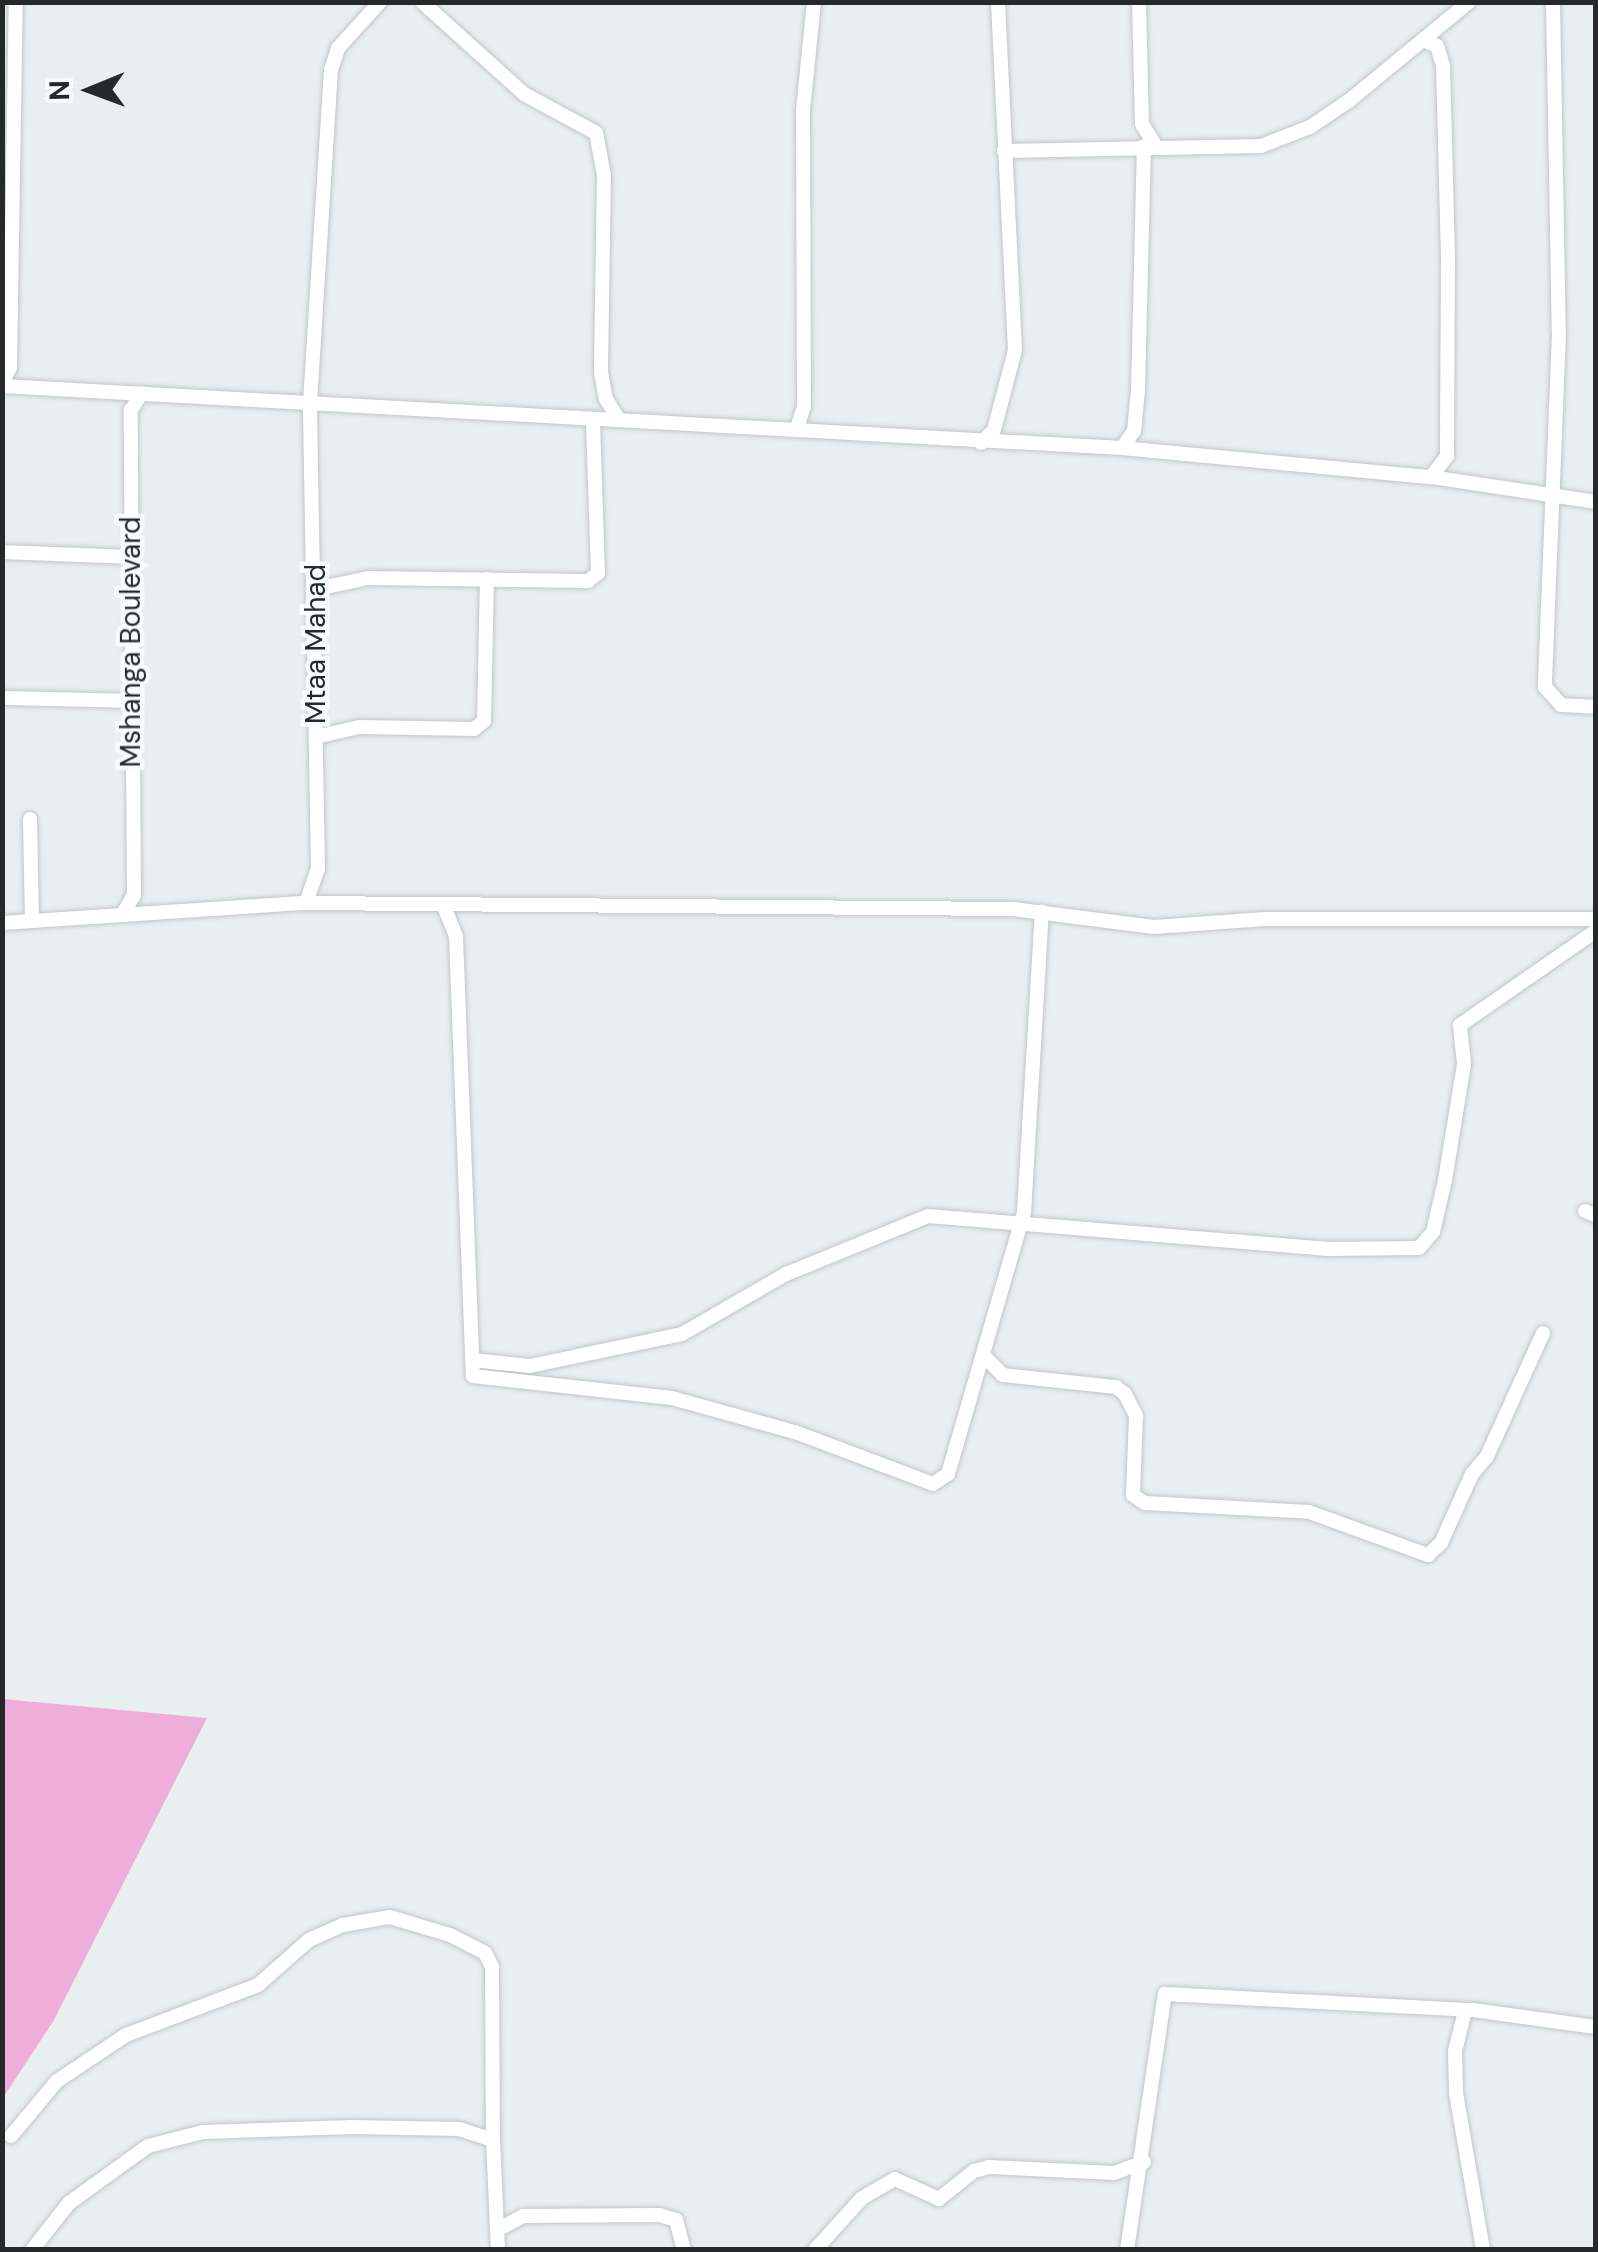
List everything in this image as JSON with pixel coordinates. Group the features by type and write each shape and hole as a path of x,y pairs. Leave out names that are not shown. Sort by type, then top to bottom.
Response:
{"street":[{"path":"16,2 10,367 2,385 592,420 797,428 980,443 998,437 1431,478 1596,502"},
{"name":"Mtaa Mahad","path":"316,886 317,589 310,403 331,70 338,48 380,2"},
{"path":"422,2 524,94 596,133 604,174 598,301 606,399 620,420"},
{"path":"797,428 803,412 804,110 814,2"},
{"path":"998,2 1014,350 998,437"},
{"path":"1122,448 1134,431 1138,390 1150,146 1142,124 1138,2"},
{"path":"1004,151 1150,146 1231,148 1287,138 1350,100 1469,2"},
{"path":"1553,2 1559,333 1545,687 1561,705 1596,707"},
{"path":"1424,40 1437,46 1443,66 1448,456 1463,482"},
{"path":"116,392 131,410 142,393"},
{"path":"317,589 368,578 588,582 598,573 592,420 606,399"},
{"name":"Mshanga Boulevard","path":"131,410 134,895"},
{"path":"803,412 816,431"},
{"path":"1431,478 1448,456"},
{"path":"2,552 132,557"},
{"path":"316,737 359,727 474,729 484,722 487,579"},
{"path":"2,698 130,701"},
{"path":"30,819 32,920"},
{"path":"306,903 316,886 333,903"},
{"path":"124,912 134,895 155,912"},
{"path":"2,923 306,903 1042,912 1154,928 1341,918 1596,919"},
{"path":"444,904 455,926 457,951 474,1376 705,1406 795,1432 926,1484 948,1474 1020,1228 1037,1056 1042,912"},
{"path":"472,1360 530,1366 682,1334 786,1274 914,1220 1003,1223 1020,1228 1326,1249 1419,1248 1433,1232 1444,1180 1464,1064 1460,1025 1596,931"},
{"path":"1003,1223 1016,1244"},
{"path":"976,1384 1003,1375 1116,1388 1125,1394 1136,1416 1133,1495 1145,1503 1309,1512 1428,1555 1441,1543 1472,1474 1487,1456 1544,1332"},
{"path":"985,1357 1003,1375"},
{"path":"11,2136 57,2081 126,2035 258,1985 309,1940 342,1925 390,1917 450,1935 485,1953 492,1967 498,2250"},
{"path":"1128,2250 1144,2162 1148,2085 1165,1994 1465,2011 1596,2027"},
{"path":"1465,2011 1455,2051 1456,2093 1483,2250"},
{"path":"32,2250 71,2201 132,2155 168,2138 352,2127 458,2129 493,2140"},
{"path":"816,2250 862,2198 895,2179 939,2199 974,2171 989,2167 1114,2173 1144,2162"},
{"path":"498,2230 523,2216 659,2215 676,2220 684,2250"}],"shaded area":[{"path":"3,1699 207,1718 54,2020 3,2098"}]}
